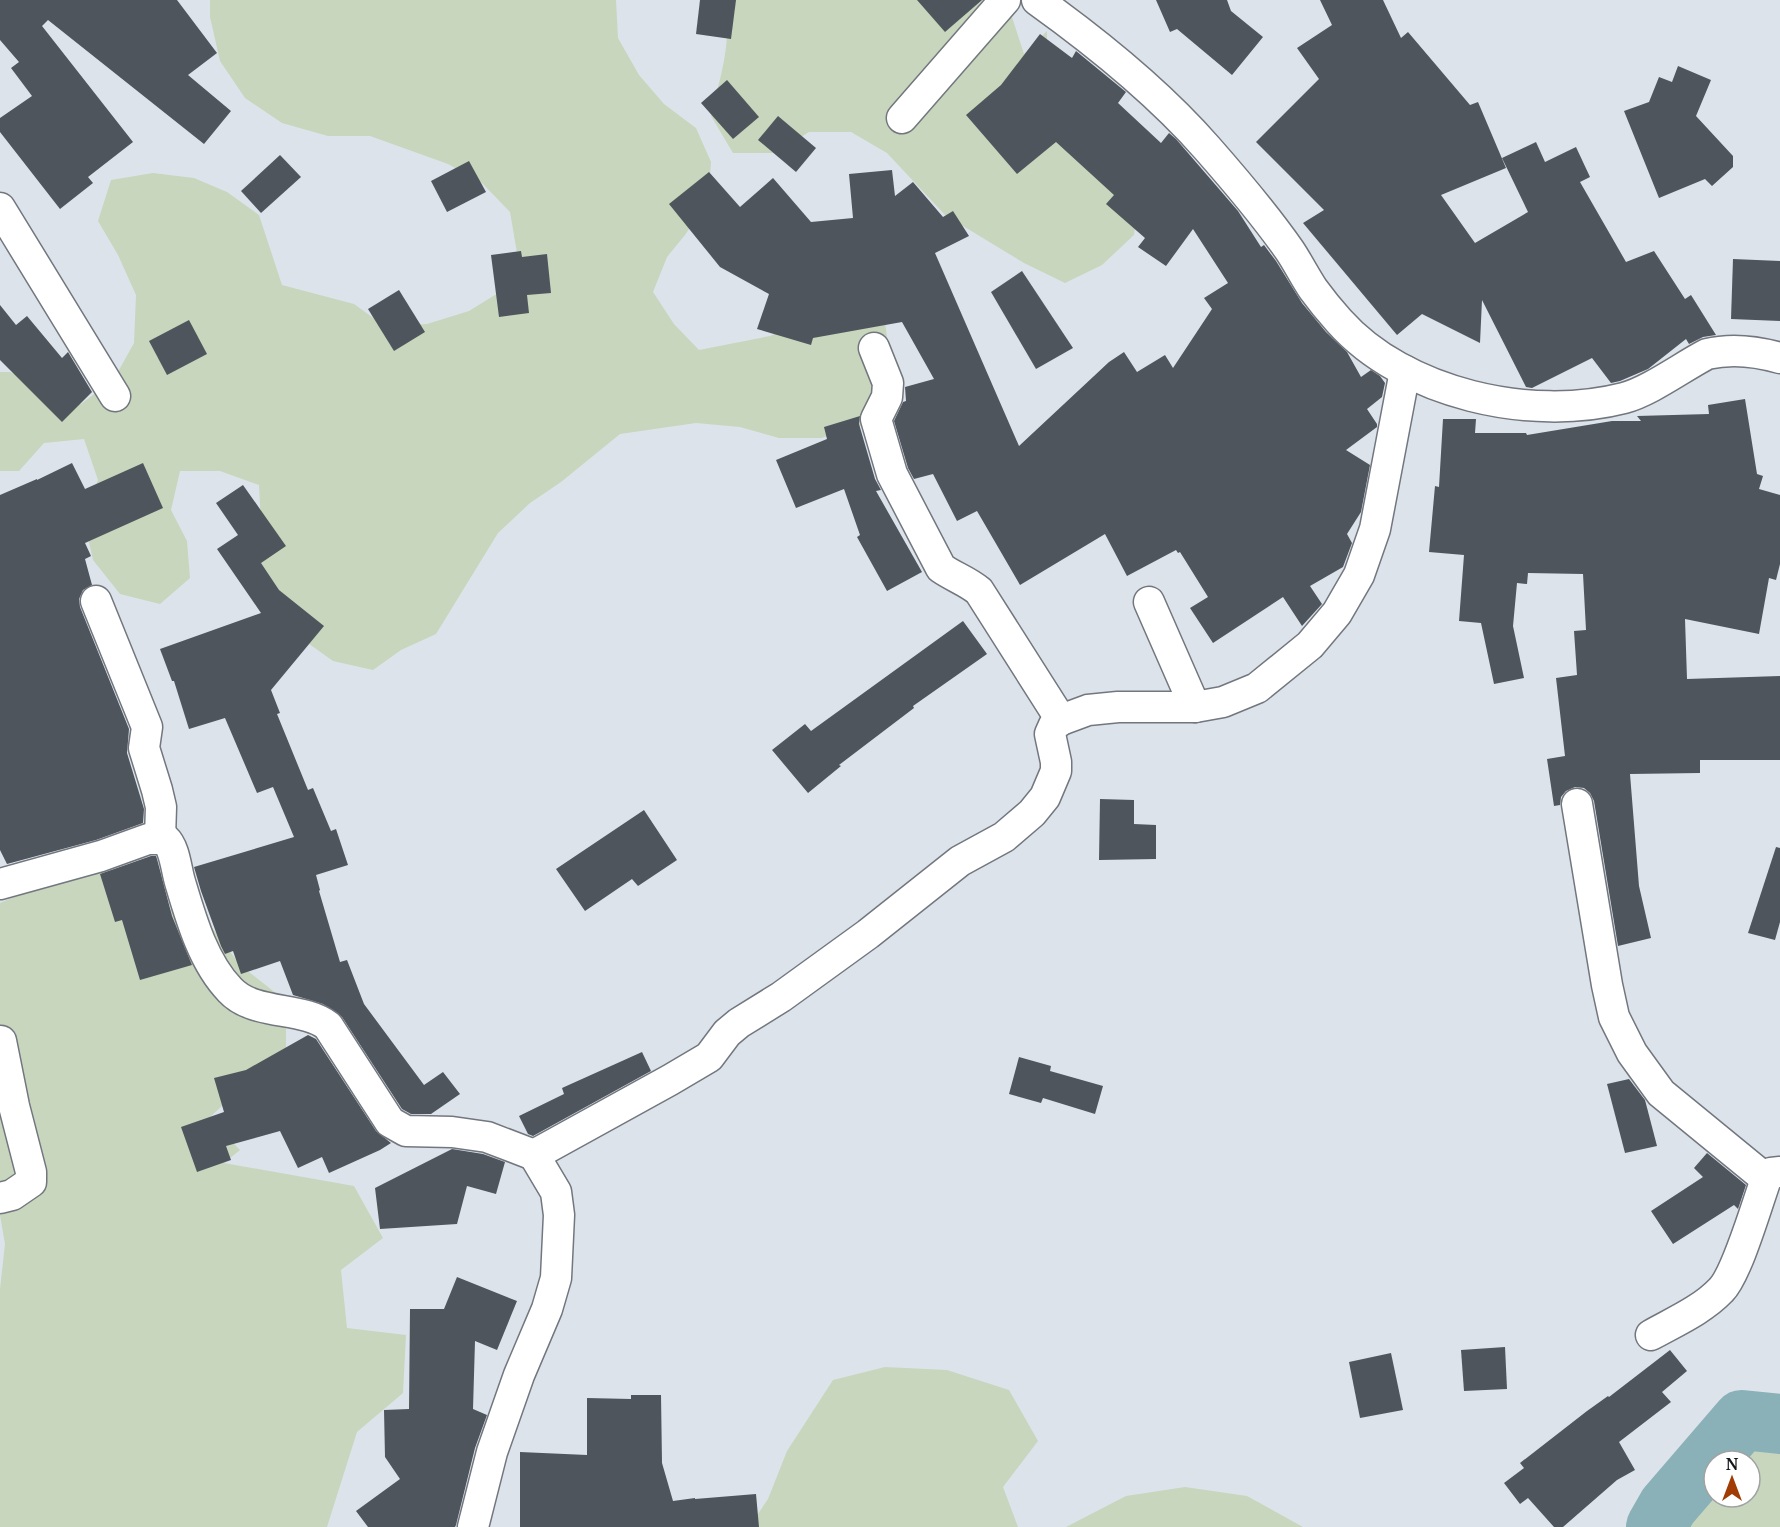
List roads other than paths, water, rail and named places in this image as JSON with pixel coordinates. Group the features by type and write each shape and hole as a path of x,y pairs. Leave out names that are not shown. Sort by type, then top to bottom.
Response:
{"street":[{"path":"902,118 1005,0"},
{"path":"1037,0 1145,86 1206,147 1263,214 1290,251 1314,291 1340,322 1359,341 1405,371 1472,397 1501,403 1544,407 1590,405 1626,398 1707,354 1720,351 1754,352 1780,358"},
{"path":"0,208 116,396"},
{"path":"874,348 888,383 887,397 876,419 892,474 942,568 953,576 967,581 979,591 1060,720"},
{"path":"534,1155 709,1057 727,1033 739,1023 781,997 868,934 960,861 1004,837 1032,813 1045,797 1056,771 1050,734 1060,720 1088,710 1118,707 1195,707 1223,702 1257,688 1310,645 1337,613 1359,574 1375,529 1405,371"},
{"path":"96,601 147,727 144,748 161,807 160,838"},
{"path":"1149,602 1195,707"},
{"path":"1577,804 1614,1017 1632,1053 1661,1093 1773,1176 1731,1276 1721,1290 1694,1311 1651,1335"},
{"path":"0,884 101,856 133,843 165,839 170,843 181,885 208,959 232,993 250,1003 317,1020 328,1026 390,1122 398,1127 414,1132 452,1132 487,1137 534,1155 556,1192 558,1215 556,1278 547,1309 519,1375 495,1443 473,1527"},
{"path":"0,1198 12,1195 31,1182 31,1172 14,1106 1,1041"}],"waterway":[{"path":"1656,1527 1668,1506 1742,1420 1780,1424"}]}
